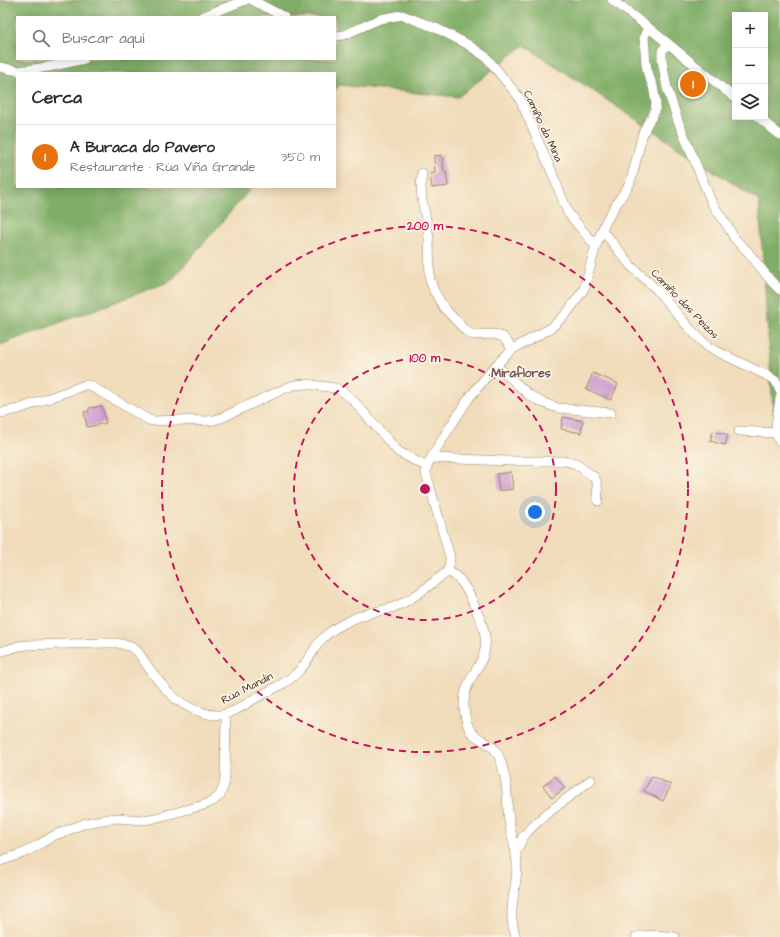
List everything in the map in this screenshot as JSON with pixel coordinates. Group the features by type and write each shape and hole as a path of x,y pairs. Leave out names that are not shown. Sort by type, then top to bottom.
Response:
{"street":[{"path":"204,16 246,0"},
{"path":"252,0 282,16"},
{"path":"612,0 668,43 732,96"},
{"name":"Camiño da Mina","path":"336,36 344,35 380,19 402,15 436,28 467,44 486,58 519,97 568,213 596,245"},
{"path":"516,937 511,918 511,906 516,879 516,852 509,821 504,772 499,756 492,746 471,732 465,713 464,701 468,685 483,659 485,651 485,637 482,625 461,581 454,574 447,571 450,564 450,557 426,473 431,458 443,438 469,398 496,365 513,349 551,328 567,313 584,289 596,245 606,221 629,185 646,124 652,117 655,110 656,103 653,86 648,74 645,51 644,37 649,28"},
{"path":"668,43 662,52 667,88 678,121 712,203 734,238 748,252 780,290"},
{"path":"0,67 18,71 48,67 80,60"},
{"path":"762,120 780,135"},
{"path":"422,173 421,188 429,239 430,280 434,291 444,308 466,331 473,335 494,334 503,338 513,349"},
{"name":"Camiño das Peizas","path":"602,233 607,236 631,266 656,289 690,329 708,347 776,381 780,391"},
{"path":"496,365 529,395 541,402 558,408 612,414"},
{"path":"0,413 19,409 85,385 89,385 149,420 207,421 222,418 294,385 306,384 335,388 342,391 353,400 399,452 427,467"},
{"path":"780,398 776,426 777,438 780,442"},
{"path":"739,431 777,433"},
{"path":"431,458 509,461 565,461 576,464 594,477 597,483 598,501"},
{"name":"Rúa Mandín","path":"0,652 19,646 28,645 118,643 131,647 137,651 160,683 171,695 184,705 205,714 226,714 284,683 298,672 322,640 331,631 343,623 353,618 403,604 416,596 447,571"},
{"path":"0,861 24,853 55,835 86,823 116,818 144,820 204,805 213,801 220,794 224,780 226,714"},
{"path":"516,852 523,837 529,830 545,815 591,780"},
{"path":"636,937 646,935 676,937"}],"green space":[{"path":"0,0 780,0 780,418 773,410 759,201 524,45 458,97 340,85 336,89 336,72 16,72 16,188 251,188 171,281 0,345"}],"building":[{"path":"442,155 444,172 446,172 448,186 432,188 430,174 435,173 434,156"},
{"path":"593,373 618,384 611,400 586,389"},
{"path":"102,406 106,423 87,427 84,412 89,411 89,408"},
{"path":"563,417 583,421 581,433 561,429"},
{"path":"713,431 728,435 725,445 710,441"},
{"path":"511,472 513,489 499,491 497,474"},
{"path":"555,776 565,788 552,798 543,786"},
{"path":"652,776 671,785 663,801 644,791"}],"place":[{"name":"A Buraca do Pavero","path":"693,84"}],"district":[{"name":"Miraflores","path":"521,373"}]}
